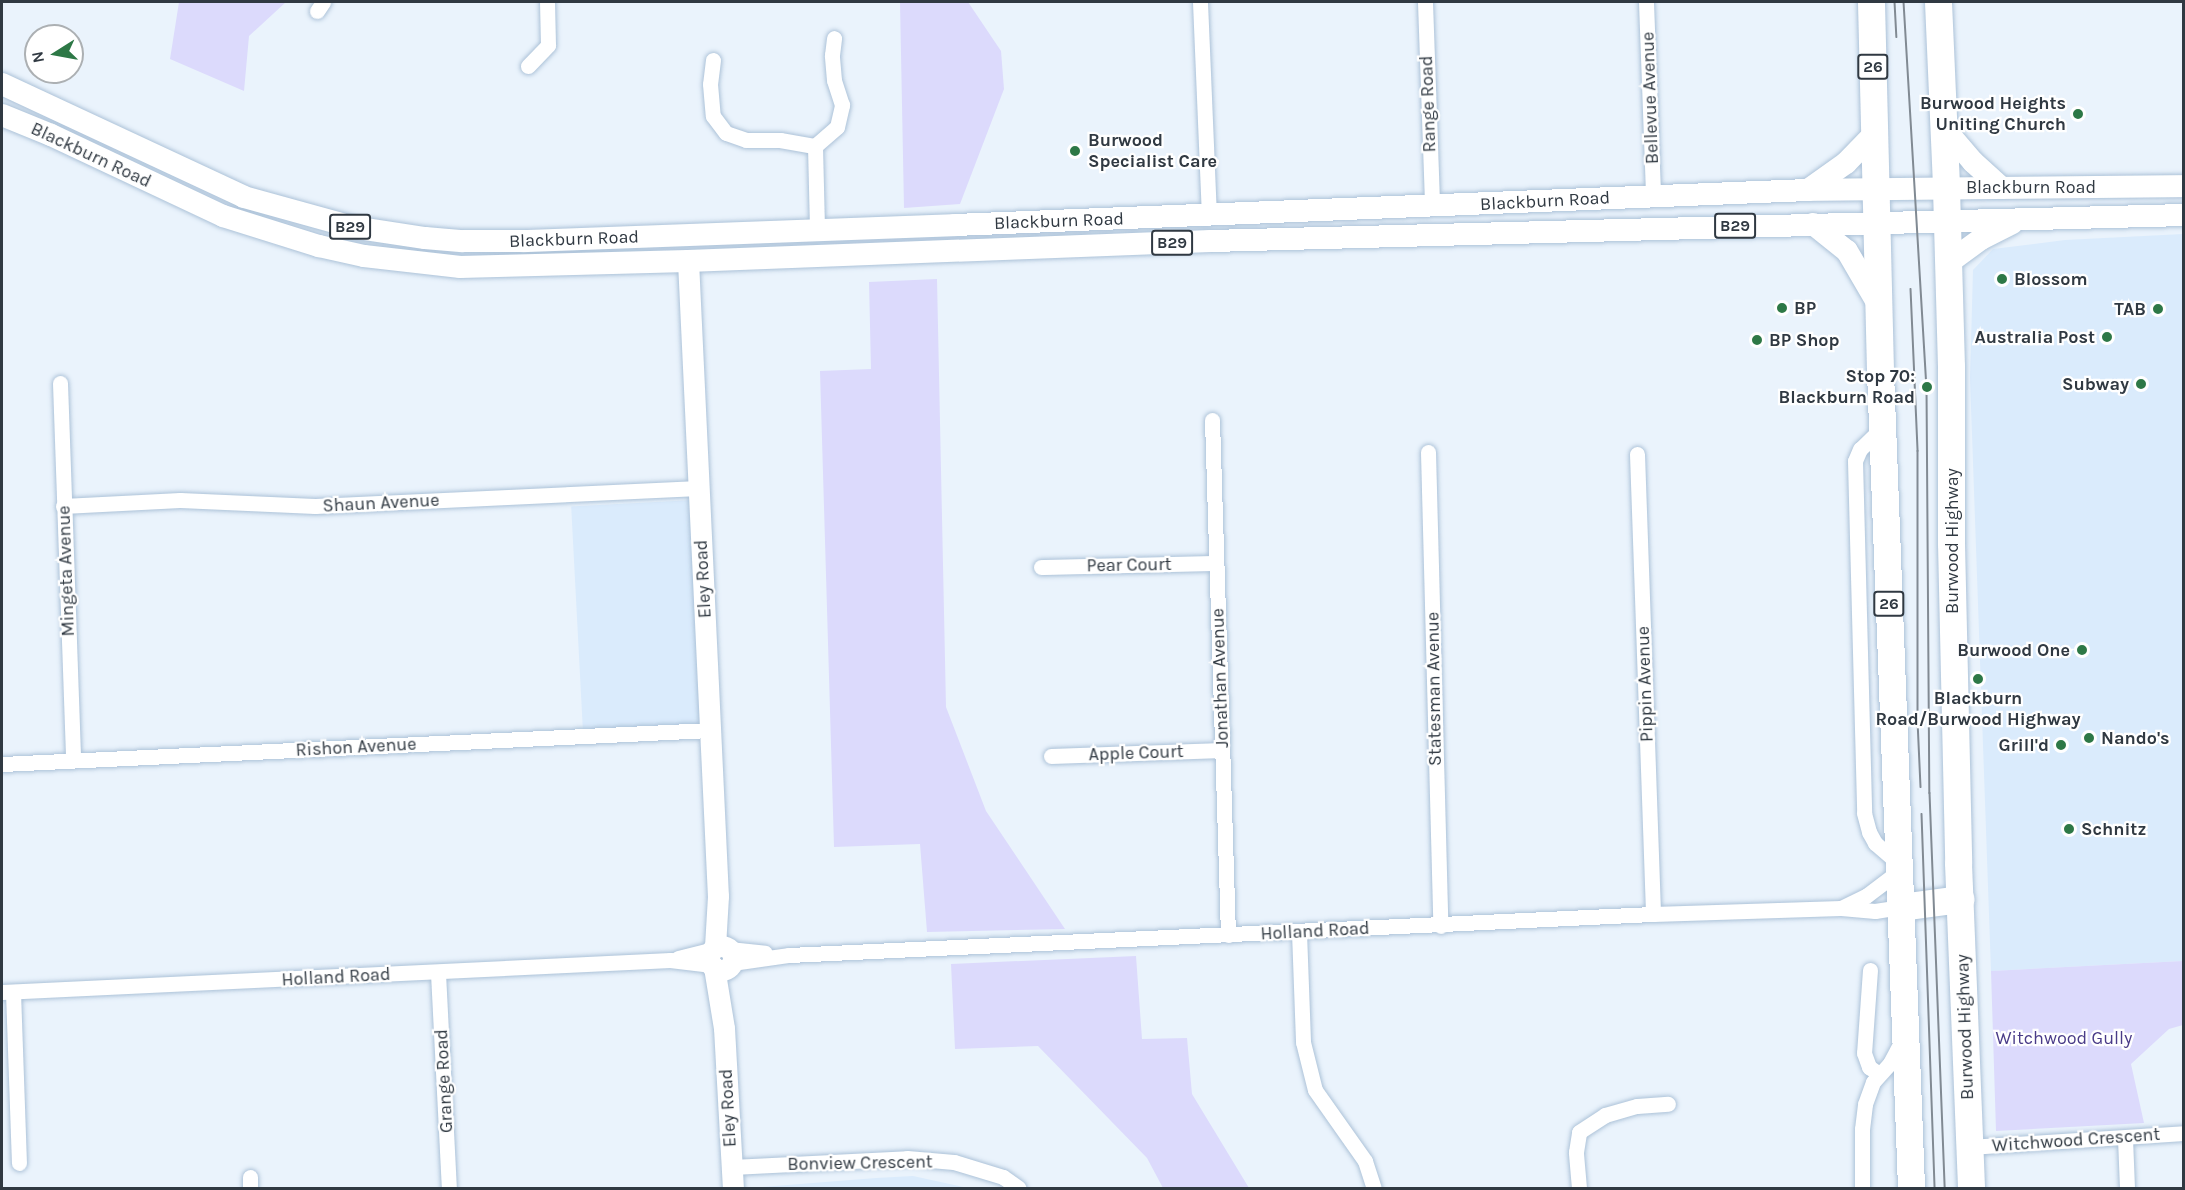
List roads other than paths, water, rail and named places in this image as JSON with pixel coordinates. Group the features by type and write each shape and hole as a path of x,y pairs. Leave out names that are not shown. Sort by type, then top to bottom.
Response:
{"highway":[{"name":"26","path":"1871,2 1882,428 1911,1188"},
{"name":"Burwood Highway","path":"1938,2 1952,411 1951,543 1960,899 1971,1188"},
{"path":"1900,907 1960,899"}],"main road":[{"name":"Blackburn Road","path":"2,84 244,197 352,227 425,238 493,242 1209,216 1808,189 2184,186"},
{"path":"2,104 96,156"},
{"name":"Blackburn Road","path":"2,115 223,216 318,246 364,256 460,267 688,261 1210,241 2184,215"},
{"path":"1943,127 1973,162 2002,188"},
{"path":"1808,189 1846,163 1875,133"},
{"path":"1209,216 1210,241"},
{"path":"1948,262 1981,239 2015,221"},
{"path":"1813,224 1847,251 1878,304"},
{"path":"687,235 688,261"},
{"name":"Eley Road","path":"688,261 733,1188"}],"street":[{"path":"528,66 548,45 547,2"},
{"path":"1200,2 1209,216"},
{"name":"Range Road","path":"1425,2 1431,206"},
{"name":"Bellevue Avenue","path":"1646,2 1653,195"},
{"path":"815,146 837,127 842,105 834,80 832,55 834,38"},
{"path":"713,60 710,84 713,116 726,133 746,140 780,140 815,146"},
{"path":"815,146 817,230"},
{"name":"Mingeta Avenue","path":"60,383 73,760"},
{"name":"Jonathan Avenue","path":"1212,420 1228,935"},
{"name":"Statesman Avenue","path":"1428,452 1440,926"},
{"name":"Pippin Avenue","path":"1637,454 1653,915"},
{"name":"Shaun Avenue","path":"63,506 180,500 315,506 699,488"},
{"name":"Pear Court","path":"1041,567 1216,563"},
{"name":"Rishon Avenue","path":"2,764 711,730"},
{"name":"Apple Court","path":"1051,756 1222,750"},
{"name":"Holland Road","path":"1841,908 1866,896 1898,867"},
{"name":"Holland Road","path":"7,992 1653,915 1841,908 1875,911 1900,907"},
{"path":"1299,932 1303,1042 1315,1090 1365,1161 1374,1188"},
{"path":"1870,970 1864,1053 1869,1067 1879,1074"},
{"name":"Grange Road","path":"438,973 449,1188"},
{"path":"7,992 19,1163"},
{"path":"1862,1188 1863,1112 1870,1090 1879,1074 1890,1063 1904,1036"},
{"path":"1579,1188 1578,1132 1605,1115 1637,1106 1668,1104"},
{"name":"Witchwood Crescent","path":"1969,1147 2184,1133"},
{"path":"2125,1138 2127,1188"},
{"name":"Bonview Crescent","path":"732,1167 907,1158 954,1162 1003,1177 1019,1188"}],"tram line":[{"path":"1895,2 1897,37"},
{"path":"1904,2 1927,387 1930,793 1945,1188"},
{"path":"1911,289 1918,451 1918,721 1921,787"},
{"path":"1922,814 1935,1188"}],"place":[{"name":"Burwood Heights Uniting Church","path":"2078,114"},
{"name":"Burwood Specialist Care","path":"1075,151"},
{"name":"Blossom","path":"2002,279"},
{"name":"BP","path":"1782,308"},
{"name":"TAB","path":"2158,309"},
{"name":"Australia Post","path":"2107,337"},
{"name":"BP Shop","path":"1757,340"},
{"name":"Subway","path":"2141,384"},
{"name":"Stop 70: Blackburn Road","path":"1927,387"},
{"name":"Burwood One","path":"2082,650"},
{"name":"Blackburn Road/Burwood Highway","path":"1978,679"},
{"name":"Nando's","path":"2089,738"},
{"name":"Grill'd","path":"2061,745"},
{"name":"Schnitz","path":"2069,829"}],"park label":[{"name":"Witchwood Gully","path":"2064,1038"}]}
